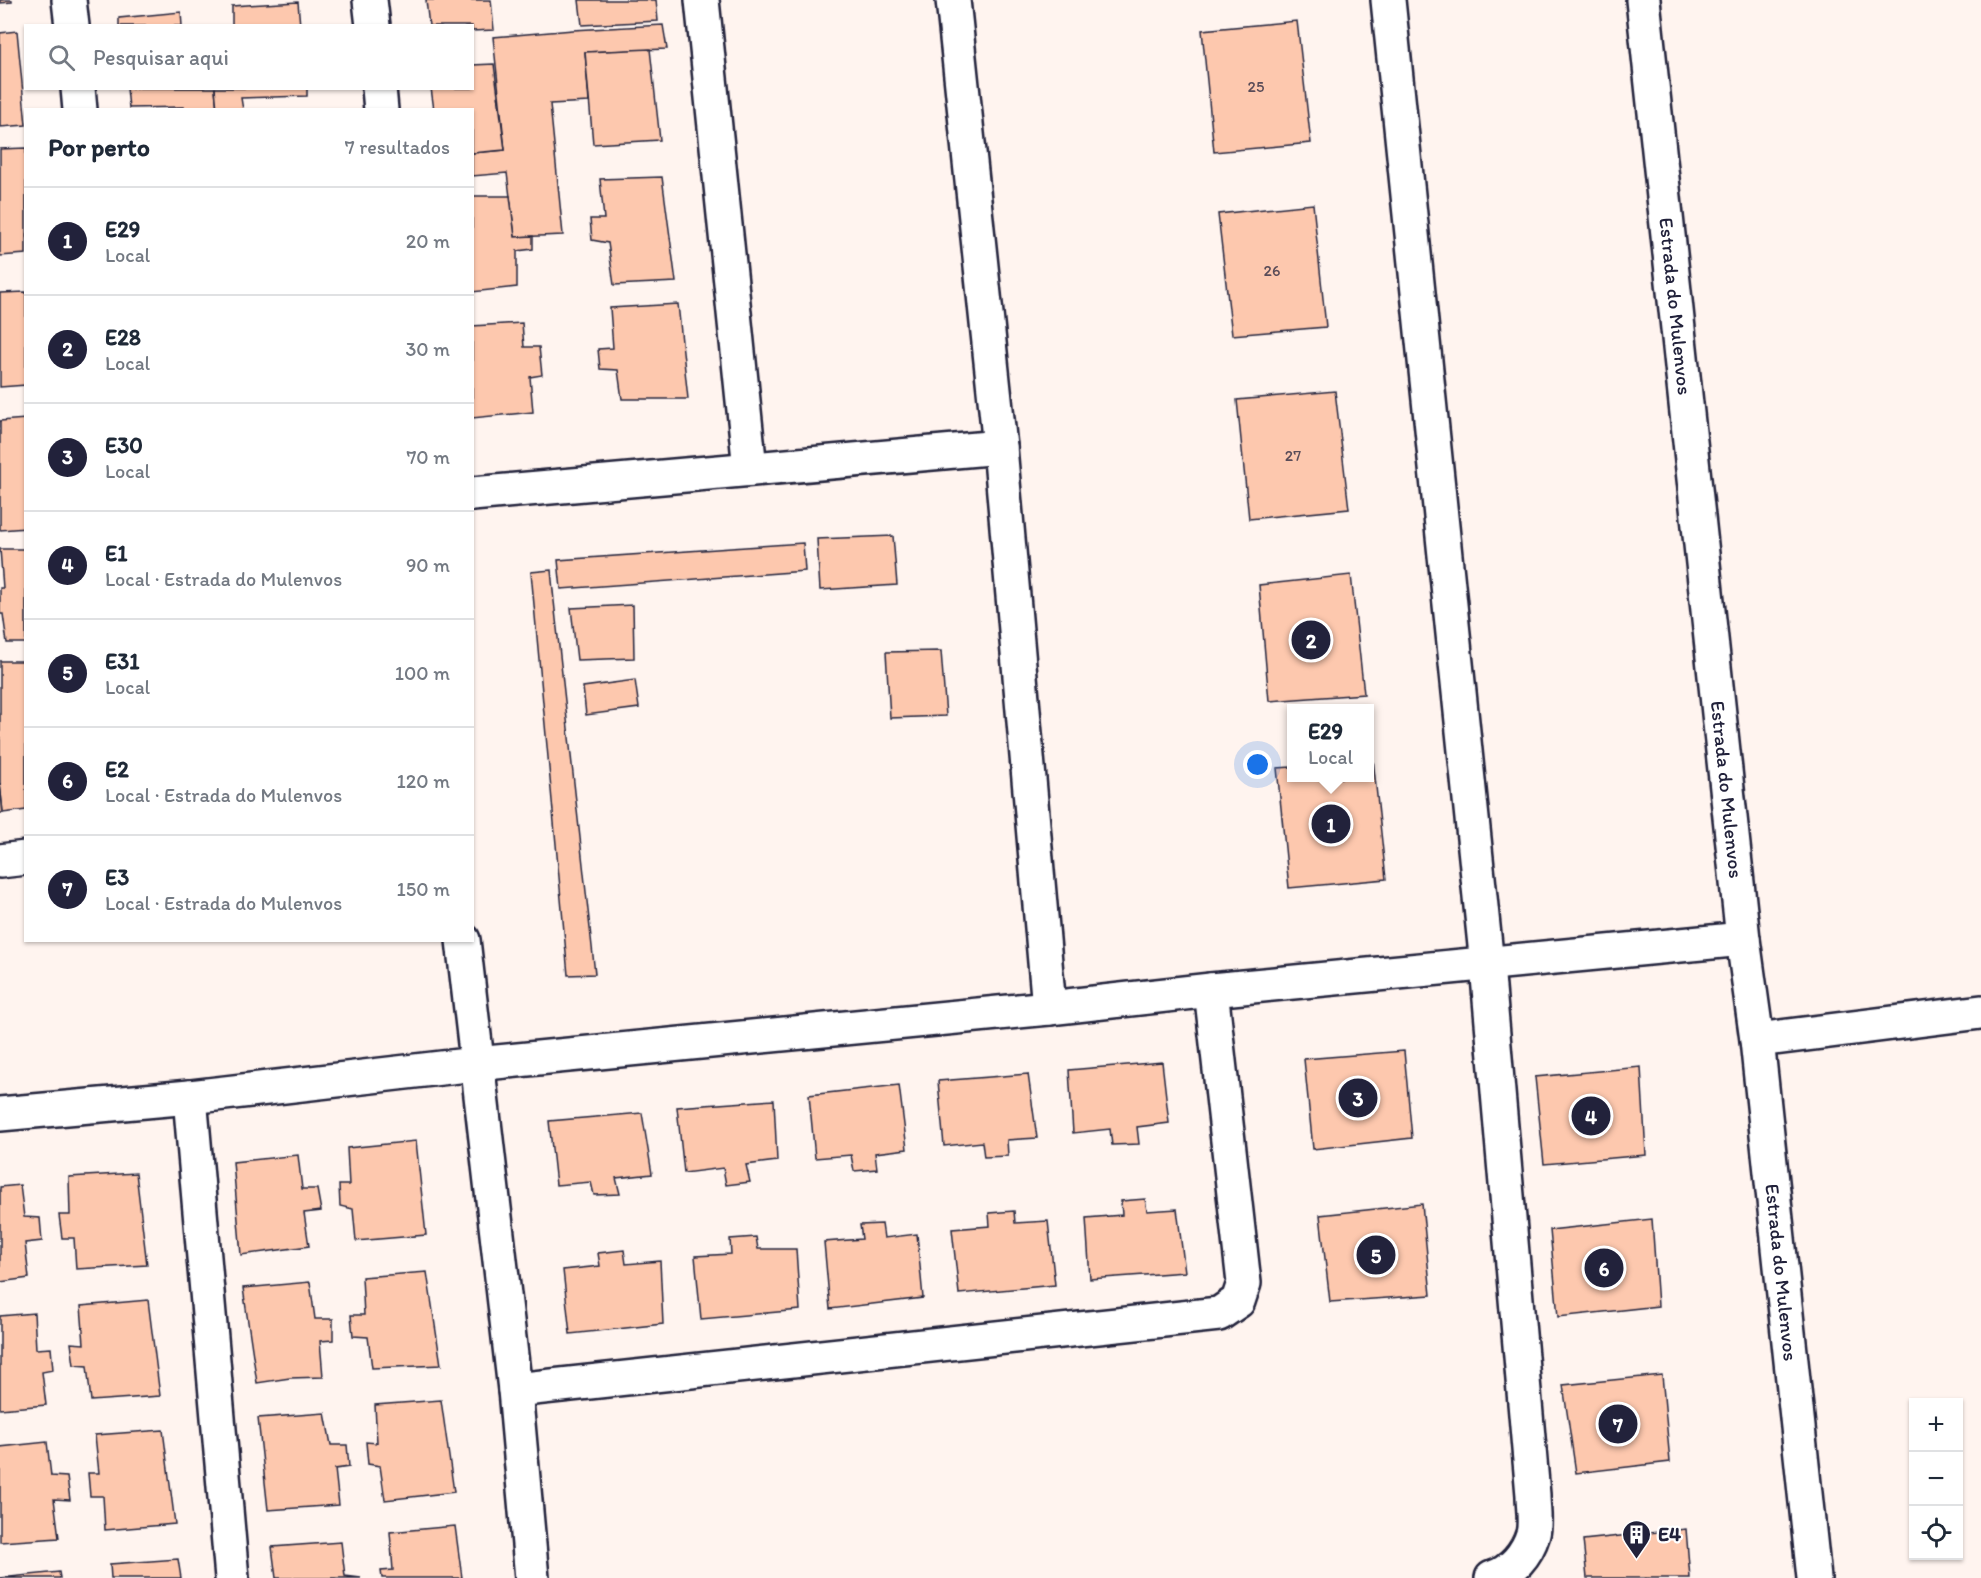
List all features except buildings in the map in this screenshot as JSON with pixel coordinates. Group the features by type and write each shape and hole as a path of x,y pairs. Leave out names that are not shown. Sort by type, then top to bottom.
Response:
{"street":[{"path":"69,0 72,24"},
{"path":"370,0 373,24"},
{"path":"702,0 750,469"},
{"path":"953,0 1000,447 1049,1008"},
{"path":"1388,0 1487,964 1533,1495 1534,1532 1517,1564 1492,1578"},
{"name":"Estrada do Mulenvos","path":"1643,0 1814,1578"},
{"path":"78,90 80,108"},
{"path":"379,90 381,108"},
{"path":"474,494 1000,447"},
{"path":"0,861 24,858"},
{"path":"0,1114 190,1097 476,1064 1211,990 1743,939"},
{"path":"463,942 515,1390 532,1578"},
{"path":"515,1390 1219,1314 1238,1301 1244,1283 1211,990"},
{"path":"1757,1040 1981,1012"},
{"path":"190,1097 232,1578"}],"place":[{"name":"E28","path":"1311,640"},
{"name":"E29","path":"1331,824"},
{"name":"E30","path":"1358,1098"},
{"name":"E1","path":"1591,1116"},
{"name":"E31","path":"1376,1255"},
{"name":"E2","path":"1604,1268"},
{"name":"E3","path":"1618,1424"},
{"name":"E4","path":"1637,1560"}]}
